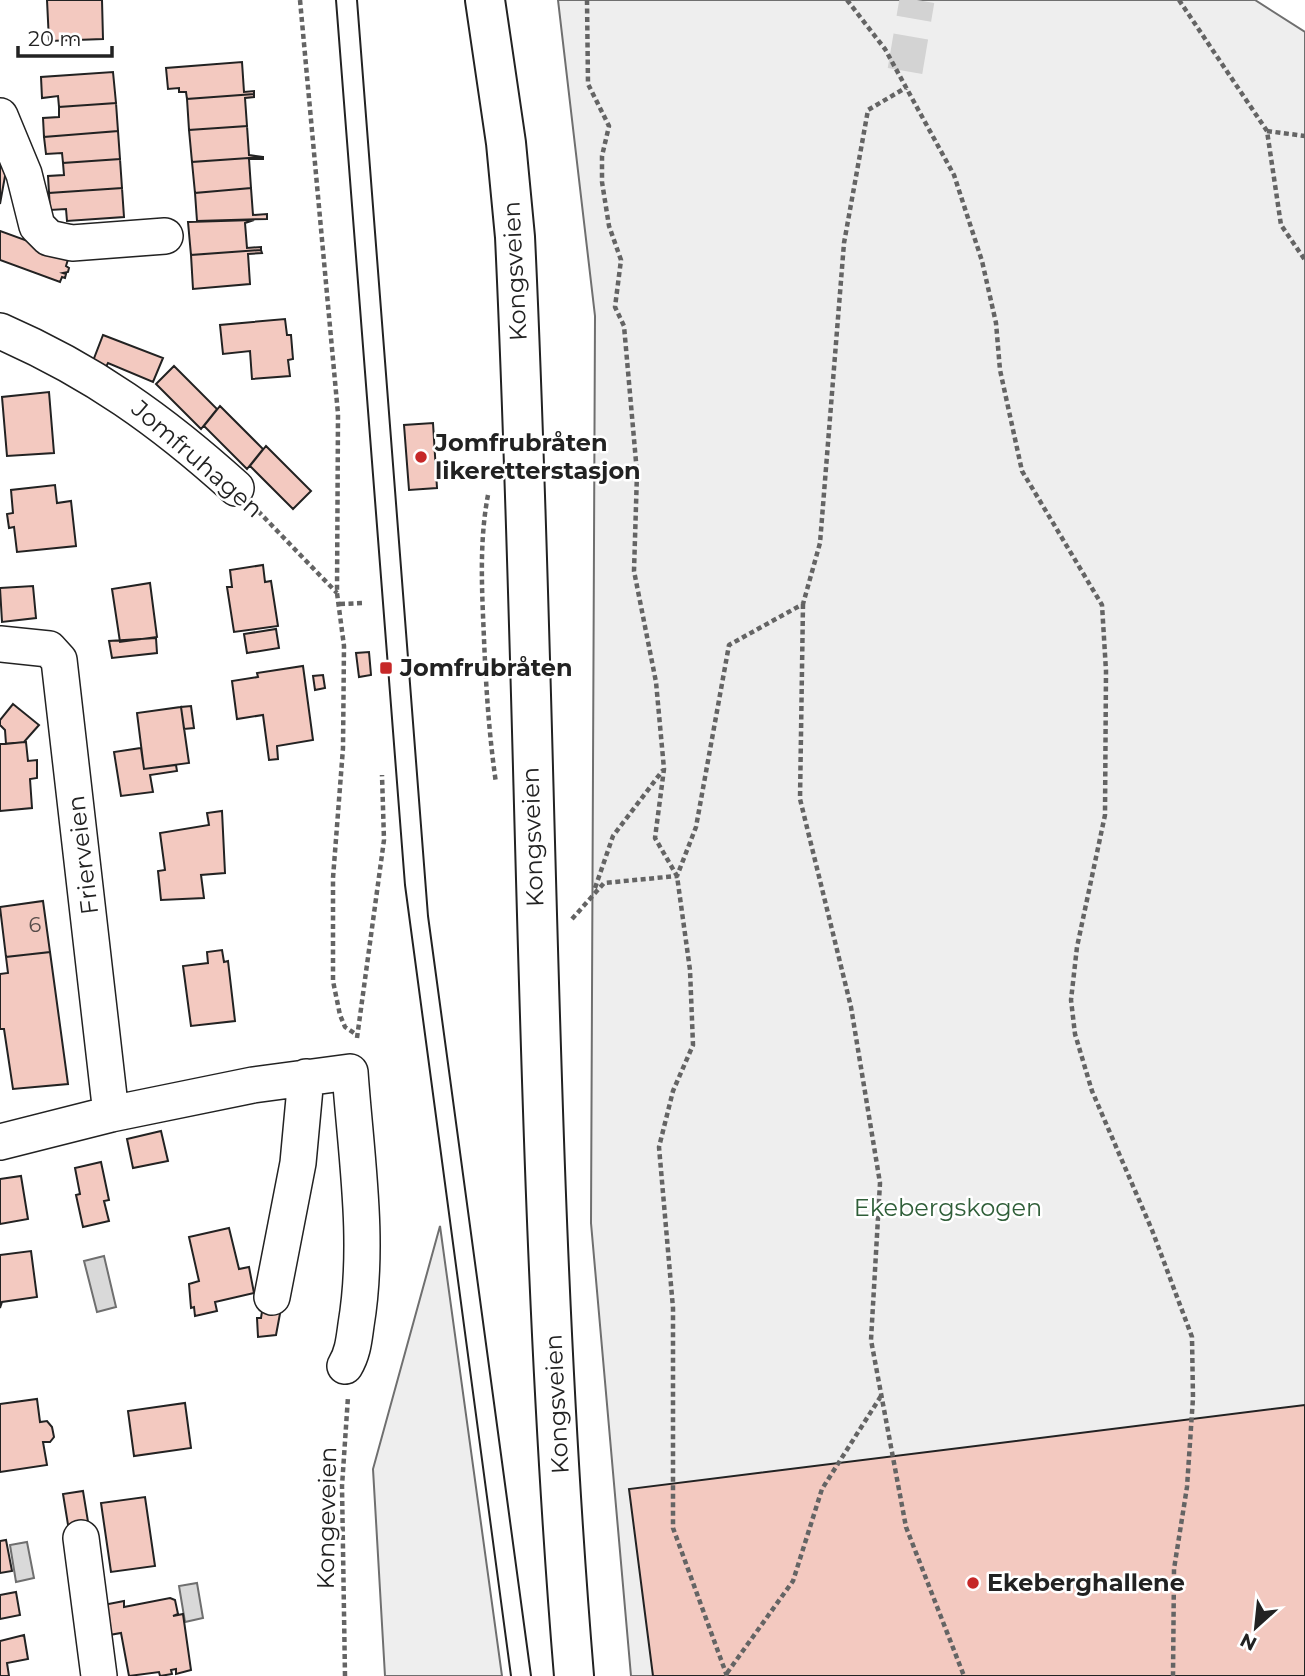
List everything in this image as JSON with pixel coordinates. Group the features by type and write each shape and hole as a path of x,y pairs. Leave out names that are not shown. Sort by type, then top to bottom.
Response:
{"main road":[{"name":"Kongsveien","path":"485,0 503,122 515,237 536,931 563,1535 573,1676"}],"street":[{"path":"0,116 24,174 37,226 49,238 72,243 165,236"},
{"name":"Jomfruhagen","path":"0,331 49,352 127,398 178,436 236,488"},
{"name":"Frierveien","path":"0,644 49,649 59,660 111,1114"},
{"path":"0,1142 111,1114 306,1077 350,1072 362,1262 359,1308 351,1355 345,1366"},
{"path":"272,1297 298,1163 306,1077"},
{"path":"80,1538 99,1676"}],"path":[{"path":"300,0 338,414 337,593 344,646 343,748 331,949 337,1008 345,1027 357,1038 384,840 382,775"},
{"path":"587,0 588,84 609,126 602,156 602,182 609,226 621,260 615,307 624,326 638,473 634,570 656,682 664,769 655,838 677,876 690,970 693,1045 673,1091 659,1147 673,1308 673,1528 727,1675"},
{"path":"847,0 885,49 954,175 982,261 1022,471 1102,605 1106,671 1105,815 1077,947 1070,1000 1075,1034 1092,1091 1152,1230 1192,1338 1193,1398 1187,1487 1174,1569 1173,1676"},
{"path":"1179,0 1267,131 1281,225 1305,260"},
{"path":"907,87 869,110 844,243 820,543 803,604 800,799 851,1007 880,1183 871,1340 881,1395 906,1527 964,1676"},
{"path":"1267,131 1305,136"},
{"name":"Jomfruhagen","path":"236,488 337,593"},
{"path":"340,604 364,603"},
{"path":"677,876 696,827 729,645 803,604"},
{"path":"593,892 613,836 664,769"},
{"path":"536,931 567,923 604,883 677,876"},
{"name":"Kongeveien","path":"345,1366 349,1387 342,1486 345,1676"},
{"path":"727,1675 793,1581 822,1489 881,1395"}],"green space":[{"name":"Ekebergskogen","path":"558,0 1255,0 1305,32 1305,1676 631,1676 591,1223 595,316"},
{"path":"440,1226 502,1676 385,1676 373,1469"}],"shaded area":[{"path":"104,1256 116,1307 97,1312 84,1261"},
{"path":"27,1542 34,1578 16,1582 10,1545"},
{"path":"197,1583 203,1618 185,1622 179,1586"}],"building":[{"path":"47,0 102,0 103,39 49,41"},
{"path":"242,62 244,92 254,91 254,94 187,99 186,92 179,92 179,88 168,89 166,68"},
{"path":"113,72 116,103 59,107 58,96 42,98 41,77"},
{"path":"254,94 254,97 245,98 247,126 189,130 187,99"},
{"path":"116,103 118,131 44,137 43,118 59,117 59,107"},
{"path":"247,126 249,155 263,157 192,162 189,130"},
{"path":"118,131 120,159 63,163 62,153 46,154 44,137"},
{"path":"0,153 9,154 0,204"},
{"path":"263,157 249,159 251,188 195,193 192,162"},
{"path":"120,159 122,188 49,193 48,176 64,175 63,163"},
{"path":"122,188 124,217 67,221 66,209 50,210 49,193"},
{"path":"251,188 253,215 267,214 267,219 197,221 195,193"},
{"path":"254,220 245,223 247,248 261,247 261,250 191,255 188,222"},
{"path":"0,231 69,256 66,266 69,268 68,272 63,273 66,274 65,278 62,277 60,282 0,260"},
{"path":"261,250 262,253 248,254 250,284 193,289 191,255"},
{"path":"285,319 287,335 291,335 293,359 288,360 290,376 252,379 250,351 223,354 220,325"},
{"path":"103,335 163,358 153,382 108,363 106,367 93,361"},
{"path":"174,366 217,409 201,429 156,384"},
{"path":"49,392 54,453 7,456 2,397"},
{"path":"220,406 263,449 247,469 204,426"},
{"name":"Jomfrubråten likeretterstasjon","path":"433,423 437,488 409,490 404,425"},
{"path":"266,446 311,491 293,509 250,466"},
{"path":"55,485 57,503 71,501 76,546 17,552 14,527 9,528 7,514 13,513 11,490"},
{"path":"263,565 265,582 271,581 278,626 234,632 227,587 232,587 230,570"},
{"path":"150,583 157,637 120,642 112,589"},
{"path":"33,586 36,618 2,622 0,588"},
{"path":"276,629 279,648 247,653 244,634"},
{"path":"156,638 157,653 112,658 109,641"},
{"path":"369,652 371,675 359,677 356,653"},
{"path":"303,666 313,740 277,746 278,759 269,760 263,715 237,719 232,681 258,677 257,673"},
{"path":"323,675 325,688 315,690 313,676"},
{"path":"13,704 39,725 24,742 6,744 5,730 0,725 0,720"},
{"path":"191,706 194,728 184,729 181,707"},
{"path":"181,707 189,763 144,769 137,713"},
{"path":"26,742 28,761 37,760 37,778 30,779 32,808 0,811 0,744"},
{"path":"141,748 144,769 176,765 177,771 150,775 153,792 121,796 114,752"},
{"path":"222,811 225,873 201,875 204,898 161,900 158,871 165,870 160,833 209,825 207,813"},
{"path":"43,901 50,952 6,957 0,907"},
{"path":"222,950 224,962 228,961 235,1021 191,1026 183,966 208,963 207,952"},
{"path":"50,952 68,1084 13,1089 4,1029 0,1029 0,974 8,973 6,957"},
{"path":"161,1131 168,1161 133,1168 127,1139"},
{"path":"101,1162 109,1200 104,1201 109,1221 83,1227 76,1195 80,1194 75,1168"},
{"path":"21,1176 28,1219 0,1224 0,1179"},
{"path":"229,1228 239,1269 249,1267 254,1293 215,1302 217,1311 195,1316 194,1307 191,1308 189,1284 199,1281 189,1237"},
{"path":"31,1251 37,1297 2,1302 0,1308 0,1255"},
{"path":"264,1299 282,1303 276,1335 258,1337 257,1318 261,1318"},
{"path":"37,1399 40,1422 47,1421 52,1427 54,1437 50,1442 43,1442 47,1465 0,1472 0,1404"},
{"path":"185,1403 191,1448 134,1456 128,1411"},
{"name":"Ekeberghallene","path":"1305,1405 1305,1676 653,1676 629,1489"},
{"path":"83,1491 90,1534 70,1537 63,1494"},
{"path":"145,1497 155,1566 111,1572 101,1503"},
{"path":"6,1540 12,1571 0,1573 0,1541"},
{"path":"16,1592 20,1615 0,1619 0,1595"},
{"path":"170,1598 175,1600 178,1614 173,1616 183,1614 191,1670 176,1674 176,1669 171,1670 172,1674 160,1676 159,1672 129,1676 121,1633 98,1637 93,1607 124,1601 124,1607"},
{"path":"24,1635 28,1659 7,1663 9,1676 0,1676 0,1641"}],"tunnel":[{"path":"905,71 917,0"}],"tram line":[{"path":"336,0 405,885 511,1676"},
{"path":"357,0 428,916 531,1676"}],"place":[{"name":"Jomfrubråten likeretterstasjon","path":"421,457"},
{"name":"Jomfrubråten","path":"386,668"},
{"name":"Ekeberghallene","path":"973,1583"}]}
